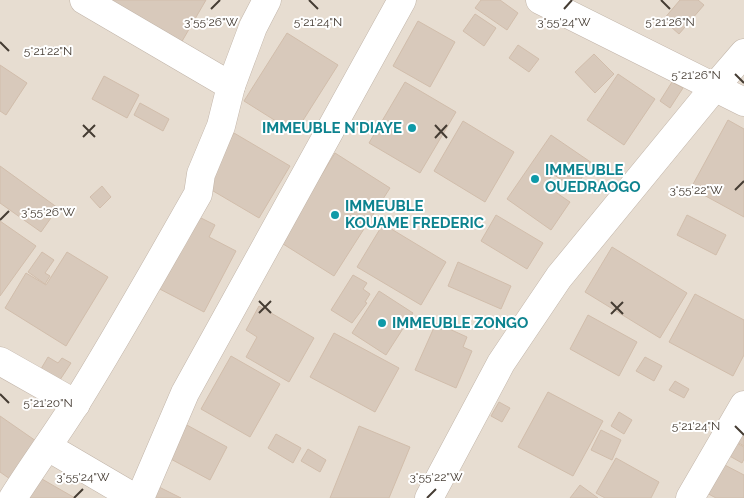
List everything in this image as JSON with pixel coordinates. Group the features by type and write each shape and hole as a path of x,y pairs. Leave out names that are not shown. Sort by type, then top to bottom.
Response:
{"street":[{"path":"84,0 231,86"},
{"path":"12,498 34,463 48,447 76,404 198,194 201,174 221,126 231,86 253,27 267,0"},
{"path":"140,498 185,393 402,0"},
{"path":"540,0 744,102"},
{"path":"429,498 501,363 559,277 744,54"},
{"path":"0,360 76,404"},
{"path":"690,498 744,405"},
{"path":"48,447 135,498"}],"shaded area":[{"path":"0,0 744,0 744,498 0,498"}],"building":[{"path":"109,0 206,0 181,43"},
{"path":"481,0 500,0 518,13 507,30 475,8"},
{"path":"680,0 698,0 704,5 679,34 663,20"},
{"path":"475,14 496,28 484,46 463,31"},
{"path":"418,21 455,42 430,87 393,66"},
{"path":"287,33 338,65 295,133 244,101"},
{"path":"518,45 539,59 529,72 509,58"},
{"path":"594,54 614,74 595,93 575,72"},
{"path":"0,65 27,83 6,115 0,111"},
{"path":"618,74 655,99 624,145 587,120"},
{"path":"104,76 139,95 127,118 92,99"},
{"name":"IMMEUBLE N'DIAYE","path":"405,82 456,112 420,173 369,143"},
{"path":"672,82 683,88 670,108 660,101"},
{"path":"140,103 169,119 163,131 134,115"},
{"path":"728,120 744,129 744,217 691,188"},
{"path":"463,121 514,152 485,202 434,171"},
{"path":"234,133 290,166 259,218 203,185"},
{"name":"IMMEUBLE OUEDRAOGO","path":"551,135 592,163 574,189 553,174 545,185 570,202 551,230 507,199"},
{"name":"IMMEUBLE KOUAME FREDERIC","path":"335,153 390,188 334,276 280,242"},
{"path":"0,166 58,208 41,232 0,203"},
{"path":"102,186 111,197 100,208 90,197"},
{"path":"191,213 215,225 209,237 236,251 204,312 152,285"},
{"path":"496,215 543,243 527,269 481,241"},
{"path":"687,215 726,235 716,255 677,235"},
{"path":"0,221 36,246 0,296"},
{"path":"383,224 446,262 421,305 357,267"},
{"path":"612,247 687,293 660,338 585,292"},
{"path":"42,252 54,260 45,273 50,276 45,284 28,272"},
{"path":"67,252 108,277 66,346 5,308 26,273 46,285"},
{"path":"458,262 511,286 501,309 448,286"},
{"path":"353,275 367,283 363,289 370,294 365,302 367,303 352,323 331,310"},
{"name":"IMMEUBLE ZONGO","path":"379,291 413,313 386,355 352,333"},
{"path":"695,294 744,320 744,355 733,376 669,342"},
{"path":"259,306 314,338 289,382 246,357 257,337 246,330"},
{"path":"588,315 637,342 619,376 570,349"},
{"path":"436,323 467,337 463,347 472,351 456,388 415,370"},
{"path":"334,333 399,368 375,412 310,377"},
{"path":"231,356 280,384 250,437 201,409"},
{"path":"48,357 58,363 62,358 71,363 56,386 38,374"},
{"path":"645,357 662,366 654,381 636,371"},
{"path":"675,381 689,389 684,398 669,390"},
{"path":"548,392 603,421 573,476 518,447"},
{"path":"499,402 510,408 502,422 491,416"},
{"path":"619,412 632,420 624,434 611,426"},
{"path":"0,416 36,441 10,479 0,472"},
{"path":"744,423 744,446 734,440"},
{"path":"185,424 227,447 210,480 167,457"},
{"path":"359,426 410,447 389,498 330,498"},
{"path":"601,430 621,440 612,460 591,450"},
{"path":"276,434 301,448 293,463 268,448"},
{"path":"733,441 744,447 742,463 726,454"},
{"path":"308,449 326,460 320,472 301,461"},
{"path":"616,458 659,482 651,498 605,498 596,493"},
{"path":"719,462 744,475 744,498 716,498 703,491"},
{"path":"35,475 75,498 23,498"},
{"path":"580,485 598,498 570,498"},
{"path":"159,487 181,498 153,498"}],"place":[{"name":"IMMEUBLE N'DIAYE","path":"412,128"},
{"name":"IMMEUBLE OUEDRAOGO","path":"535,179"},
{"name":"IMMEUBLE KOUAME FREDERIC","path":"335,215"},
{"name":"IMMEUBLE ZONGO","path":"382,323"}]}
